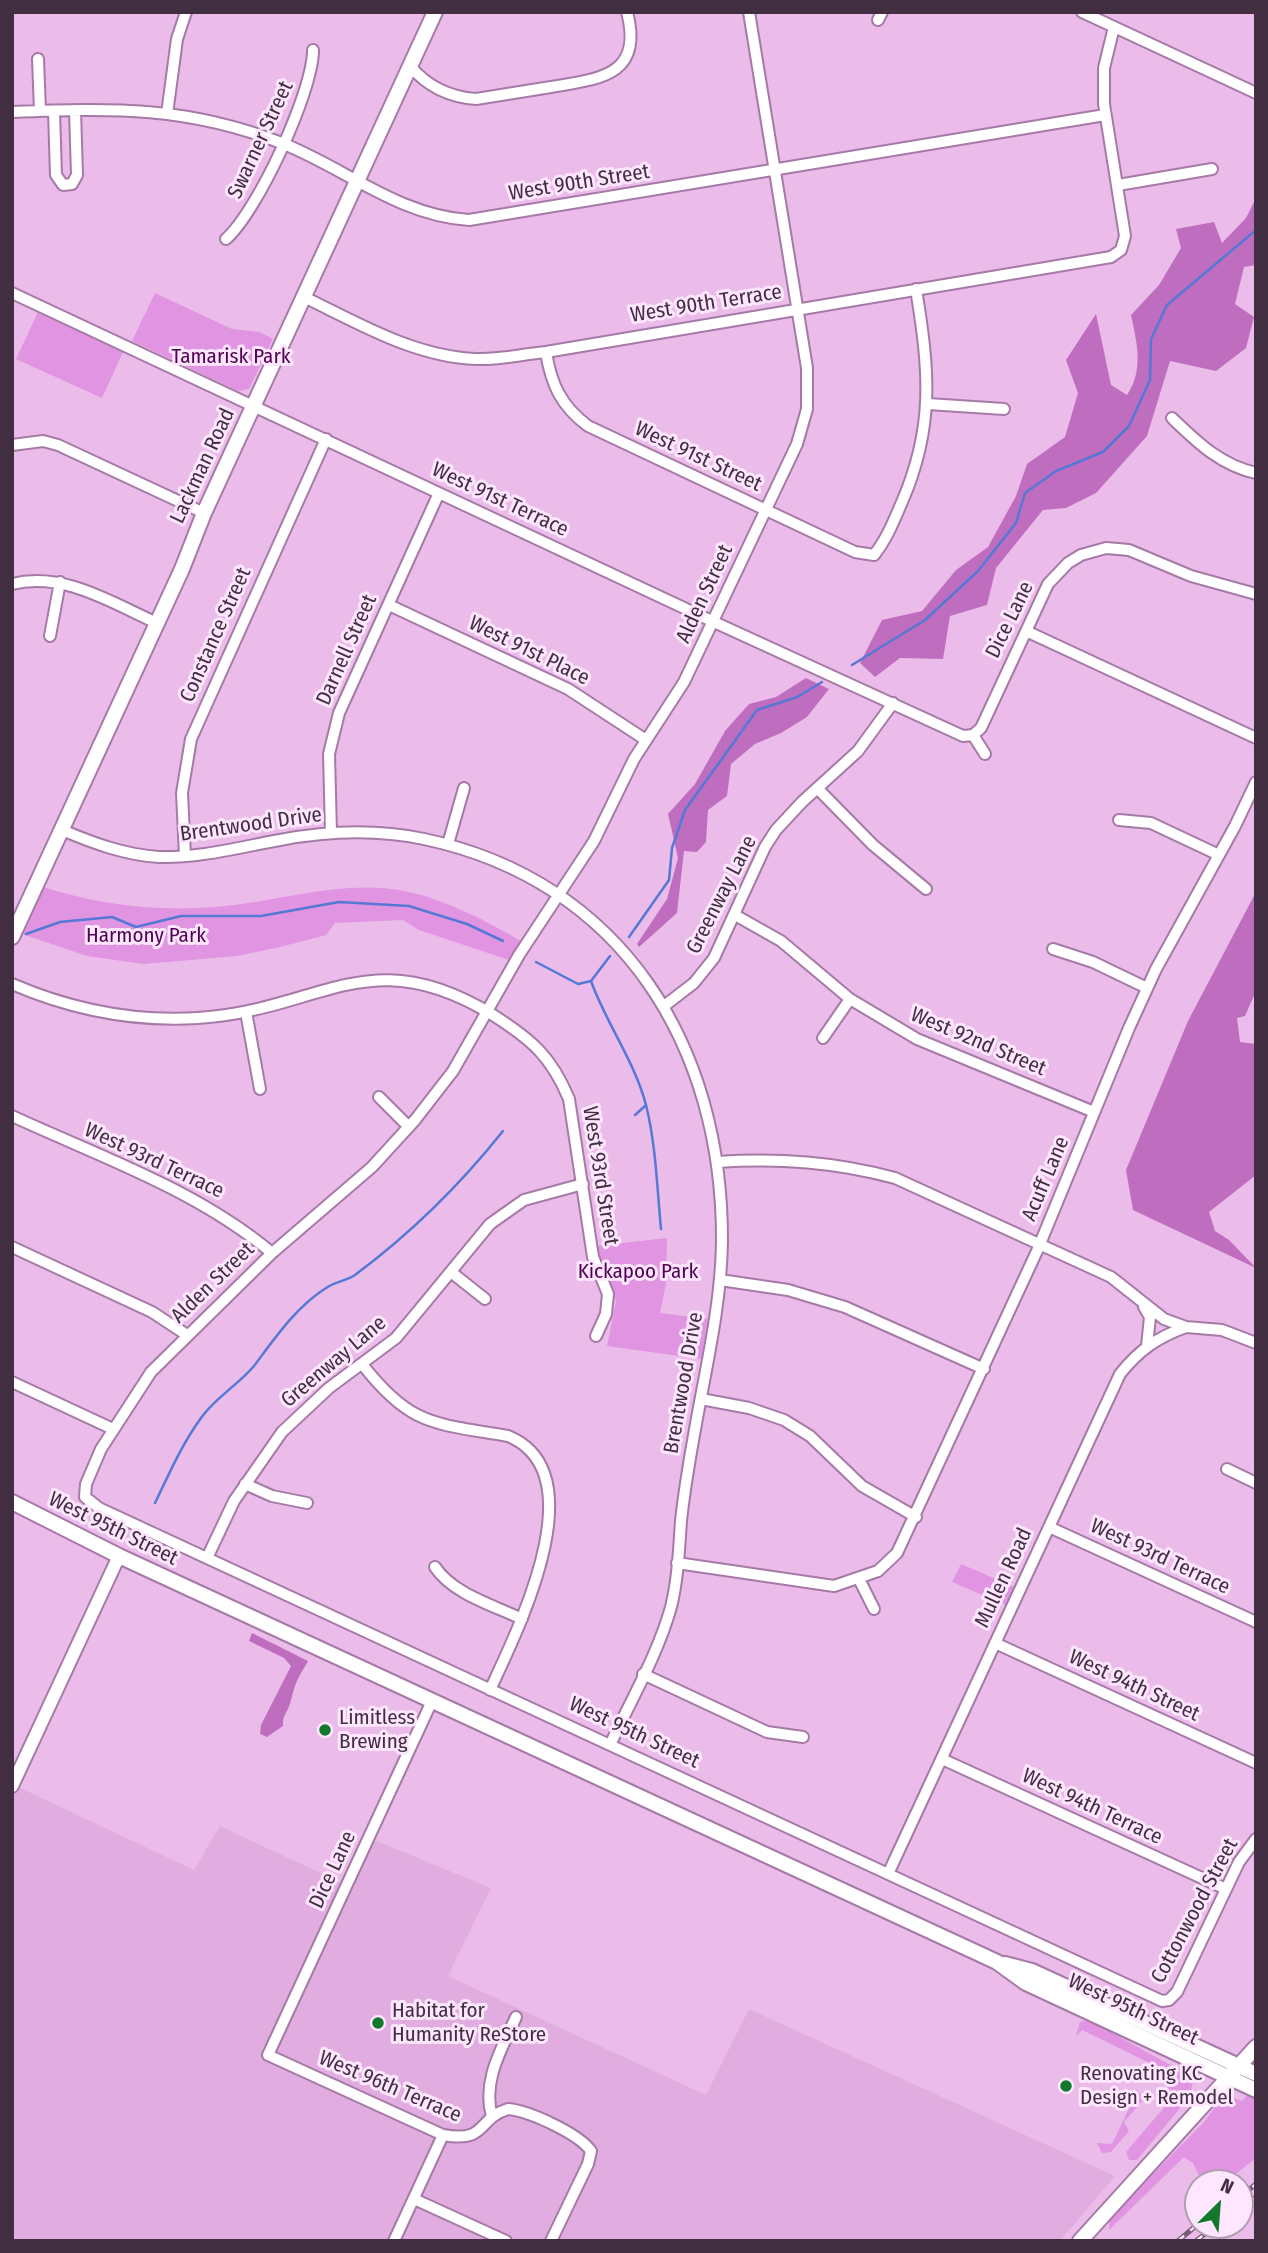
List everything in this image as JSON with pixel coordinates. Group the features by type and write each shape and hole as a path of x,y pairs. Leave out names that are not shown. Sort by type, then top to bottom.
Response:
{"main road":[{"name":"Lackman Road","path":"12,937 435,12"},
{"name":"West 95th Street","path":"12,1502 119,1556 997,1962 1032,1971 1256,2074"},
{"name":"West 95th Street","path":"997,1962 1026,1983 1256,2090"},
{"path":"1080,2241 1256,2047"}],"street":[{"path":"167,114 177,40 186,12"},
{"path":"411,67 424,82 457,98 476,99 597,80 617,69 625,60 631,37 627,12"},
{"name":"Alden Street","path":"85,1497 90,1473 113,1429 151,1372 272,1253 356,1182 409,1127 453,1071 520,955 594,841 646,740 684,682 797,444 807,409 807,368 749,12"},
{"path":"1082,12 1255,92"},
{"path":"1114,27 1104,68 1105,116 1118,185 1212,169"},
{"name":"Swarner Street","path":"226,239 251,210 282,144 310,80 313,50"},
{"path":"38,59 40,111"},
{"name":"West 90th Street","path":"12,112 143,109 223,124 282,144 427,214 469,220 1105,116"},
{"path":"54,111 56,175 63,185 72,184 77,175 75,110"},
{"name":"West 90th Terrace","path":"304,297 432,352 478,359 546,352 1111,257 1121,250 1125,236 1118,185"},
{"path":"916,289 928,370 928,404 1004,409"},
{"name":"West 91st Terrace","path":"12,293 714,622 963,736 973,735"},
{"name":"West 91st Street","path":"546,352 557,393 581,421 855,552 874,555 883,544 911,480 924,437 928,404"},
{"path":"1172,418 1209,452 1256,473"},
{"name":"Constance Street","path":"185,856 183,793 191,740 326,439"},
{"path":"12,445 43,441 58,445 204,513"},
{"name":"Darnell Street","path":"331,833 328,773 333,732 346,694 439,493"},
{"name":"Dice Lane","path":"973,735 981,728 1048,584 1058,572 1082,555 1106,548 1129,550 1191,576 1256,594"},
{"path":"12,584 24,581 60,582 157,623"},
{"path":"50,636 60,582"},
{"name":"West 91st Place","path":"389,606 568,689 646,740"},
{"path":"1026,631 1256,738"},
{"name":"Greenway Lane","path":"664,1006 708,967 765,847 790,813 864,744 893,704"},
{"path":"973,735 985,754"},
{"name":"Acuff Lane","path":"677,1563 759,1573 818,1586 834,1586 878,1571 897,1553 916,1517 1040,1243 1147,988 1256,782"},
{"path":"448,844 464,788"},
{"path":"817,788 873,845 926,889"},
{"path":"1119,820 1151,824 1219,855"},
{"name":"Brentwood Drive","path":"62,830 131,853 185,856 331,833 388,833 448,844 503,863 560,895 613,939 644,976 664,1006 681,1036 698,1077 717,1162 722,1214 720,1280 683,1502 671,1606 610,1745"},
{"name":"West 92nd Street","path":"735,915 781,941 850,999 889,1024 945,1052 1094,1112"},
{"path":"1053,949 1093,961 1147,988"},
{"name":"West 93rd Street","path":"12,984 60,1002 130,1016 197,1018 246,1012 357,981 397,978 440,988 488,1013 540,1049 559,1077 575,1123 593,1256 608,1294 606,1314 596,1336"},
{"path":"823,1038 850,999"},
{"path":"246,1012 260,1089"},
{"path":"379,1097 409,1127"},
{"name":"West 93rd Terrace","path":"12,1116 201,1203 245,1230 272,1253"},
{"path":"717,1162 792,1159 860,1169 912,1184 1111,1277 1164,1320 1186,1327 1222,1330 1256,1342"},
{"name":"Greenway Lane","path":"207,1558 245,1484 282,1433 319,1397 396,1338 490,1224 514,1205 544,1192 583,1184"},
{"path":"12,1247 152,1312 187,1335"},
{"path":"451,1272 485,1299"},
{"path":"720,1280 788,1290 822,1299 879,1321 984,1369"},
{"path":"1143,1305 1150,1317 1147,1346"},
{"name":"Mullen Road","path":"888,1874 1120,1374 1159,1336 1186,1327"},
{"path":"362,1364 385,1394 407,1411 438,1423 508,1436 532,1452 544,1478 547,1525 539,1576 490,1689"},
{"path":"12,1382 113,1429"},
{"path":"701,1399 766,1412 792,1424 862,1486 916,1517"},
{"path":"1227,1469 1256,1483"},
{"path":"245,1484 272,1496 307,1503"},
{"name":"West 95th Street","path":"85,1497 99,1507 207,1558 1152,1997 1169,2000"},
{"name":"West 93rd Terrace","path":"1049,1527 1256,1622"},
{"path":"12,1786 119,1556"},
{"path":"435,1567 441,1576 463,1591 522,1619"},
{"path":"859,1579 874,1609"},
{"name":"West 94th Street","path":"995,1643 1256,1763"},
{"path":"643,1674 767,1732 803,1737"},
{"name":"Dice Lane","path":"268,2055 432,1701"},
{"name":"West 94th Terrace","path":"942,1759 1226,1889"},
{"name":"Cottonwood Street","path":"1169,2000 1177,1992 1226,1889 1256,1839"},
{"name":"West 96th Terrace","path":"492,2117 488,2092 494,2067 516,2017"},
{"name":"West 96th Terrace","path":"268,2055 443,2135 461,2138 478,2134 492,2117 508,2109 527,2114 585,2142 591,2151 588,2164 551,2241"},
{"path":"394,2241 443,2135"},
{"path":"414,2199 506,2241"}],"shaded area":[{"path":"1256,198 1256,265 1244,267 1235,304 1254,317 1246,348 1216,371 1170,361 1147,436 1096,493 1066,508 1043,510 996,568 987,605 950,616 943,659 900,658 875,677 860,663 882,620 922,611 956,570 988,547 1016,496 1027,464 1065,437 1078,393 1066,360 1096,314 1111,385 1127,395 1136,376 1138,356 1131,315 1159,285 1181,248 1176,229 1214,222 1222,243 1246,218"},
{"path":"806,678 829,689 807,717 781,733 755,744 731,764 727,796 708,810 706,842 697,852 684,851 677,913 639,947 637,944 667,899 678,858 668,814 695,784 725,731 749,704 776,697"},
{"path":"1256,892 1256,991 1245,1016 1237,1018 1240,1042 1256,1044 1256,1175 1209,1212 1215,1231 1229,1240 1256,1268 1133,1210 1126,1170 1188,1021"},
{"path":"252,1633 308,1661 295,1686 283,1726 267,1737 260,1734 261,1725 291,1666 284,1658 249,1641"},
{"path":"12,1784 194,1870 220,1826 346,1885 369,1838 491,1888 448,1976 706,2095 749,2009 1115,2176 1060,2241 12,2241"}],"green space":[{"name":"Tamarisk Park","path":"155,293 232,329 260,332 273,339 249,389 238,391 132,341"},
{"path":"39,310 124,350 102,398 16,359"},
{"name":"Harmony Park","path":"40,886 88,899 160,908 234,905 343,889 387,889 409,892 453,906 521,941 509,960 419,930 403,920 335,923 326,935 280,947 237,956 144,964 87,956 19,933"},
{"name":"Kickapoo Park","path":"667,1238 666,1284 660,1313 708,1319 701,1359 607,1346 616,1301 596,1246"},
{"path":"961,1564 1014,1587 1006,1605 952,1582"},
{"path":"1089,2020 1172,2066 1184,2069 1190,2075 1190,2082 1193,2082 1190,2096 1137,2160 1129,2160 1126,2152 1167,2104 1168,2086 1159,2076 1162,2069 1082,2030 1076,2036 1080,2022"},
{"path":"1136,2089 1144,2099 1124,2122 1129,2131 1111,2152 1102,2153 1097,2143 1112,2144"},
{"path":"1248,2094 1256,2098 1256,2158 1242,2169 1196,2169 1193,2163 1184,2157 1109,2230 1110,2217 1205,2121 1217,2104 1228,2096 1242,2101"}],"waterway":[{"path":"852,665 925,620 978,571 1016,523 1025,493 1056,471 1103,452 1129,426 1150,380 1151,339 1167,305 1256,230"},
{"path":"629,937 669,880 672,848 685,810 757,710 797,697 822,682"},
{"path":"26,934 60,922 112,917 136,927 181,916 261,916 339,902 409,906 467,924 503,941"},
{"path":"536,962 578,984 591,981 610,956"},
{"path":"591,981 635,1073 646,1105 654,1151 661,1229"},
{"path":"635,1115 645,1106"},
{"path":"155,1503 201,1418 254,1366 296,1314 329,1286 355,1275 415,1226 469,1171 503,1131"}],"railway":[{"path":"1178,2241 1184,2236"}],"place":[{"name":"Limitless Brewing","path":"325,1730"},
{"name":"Habitat for Humanity ReStore","path":"378,2023"},
{"name":"Renovating KC Design + Remodel","path":"1066,2086"}]}
